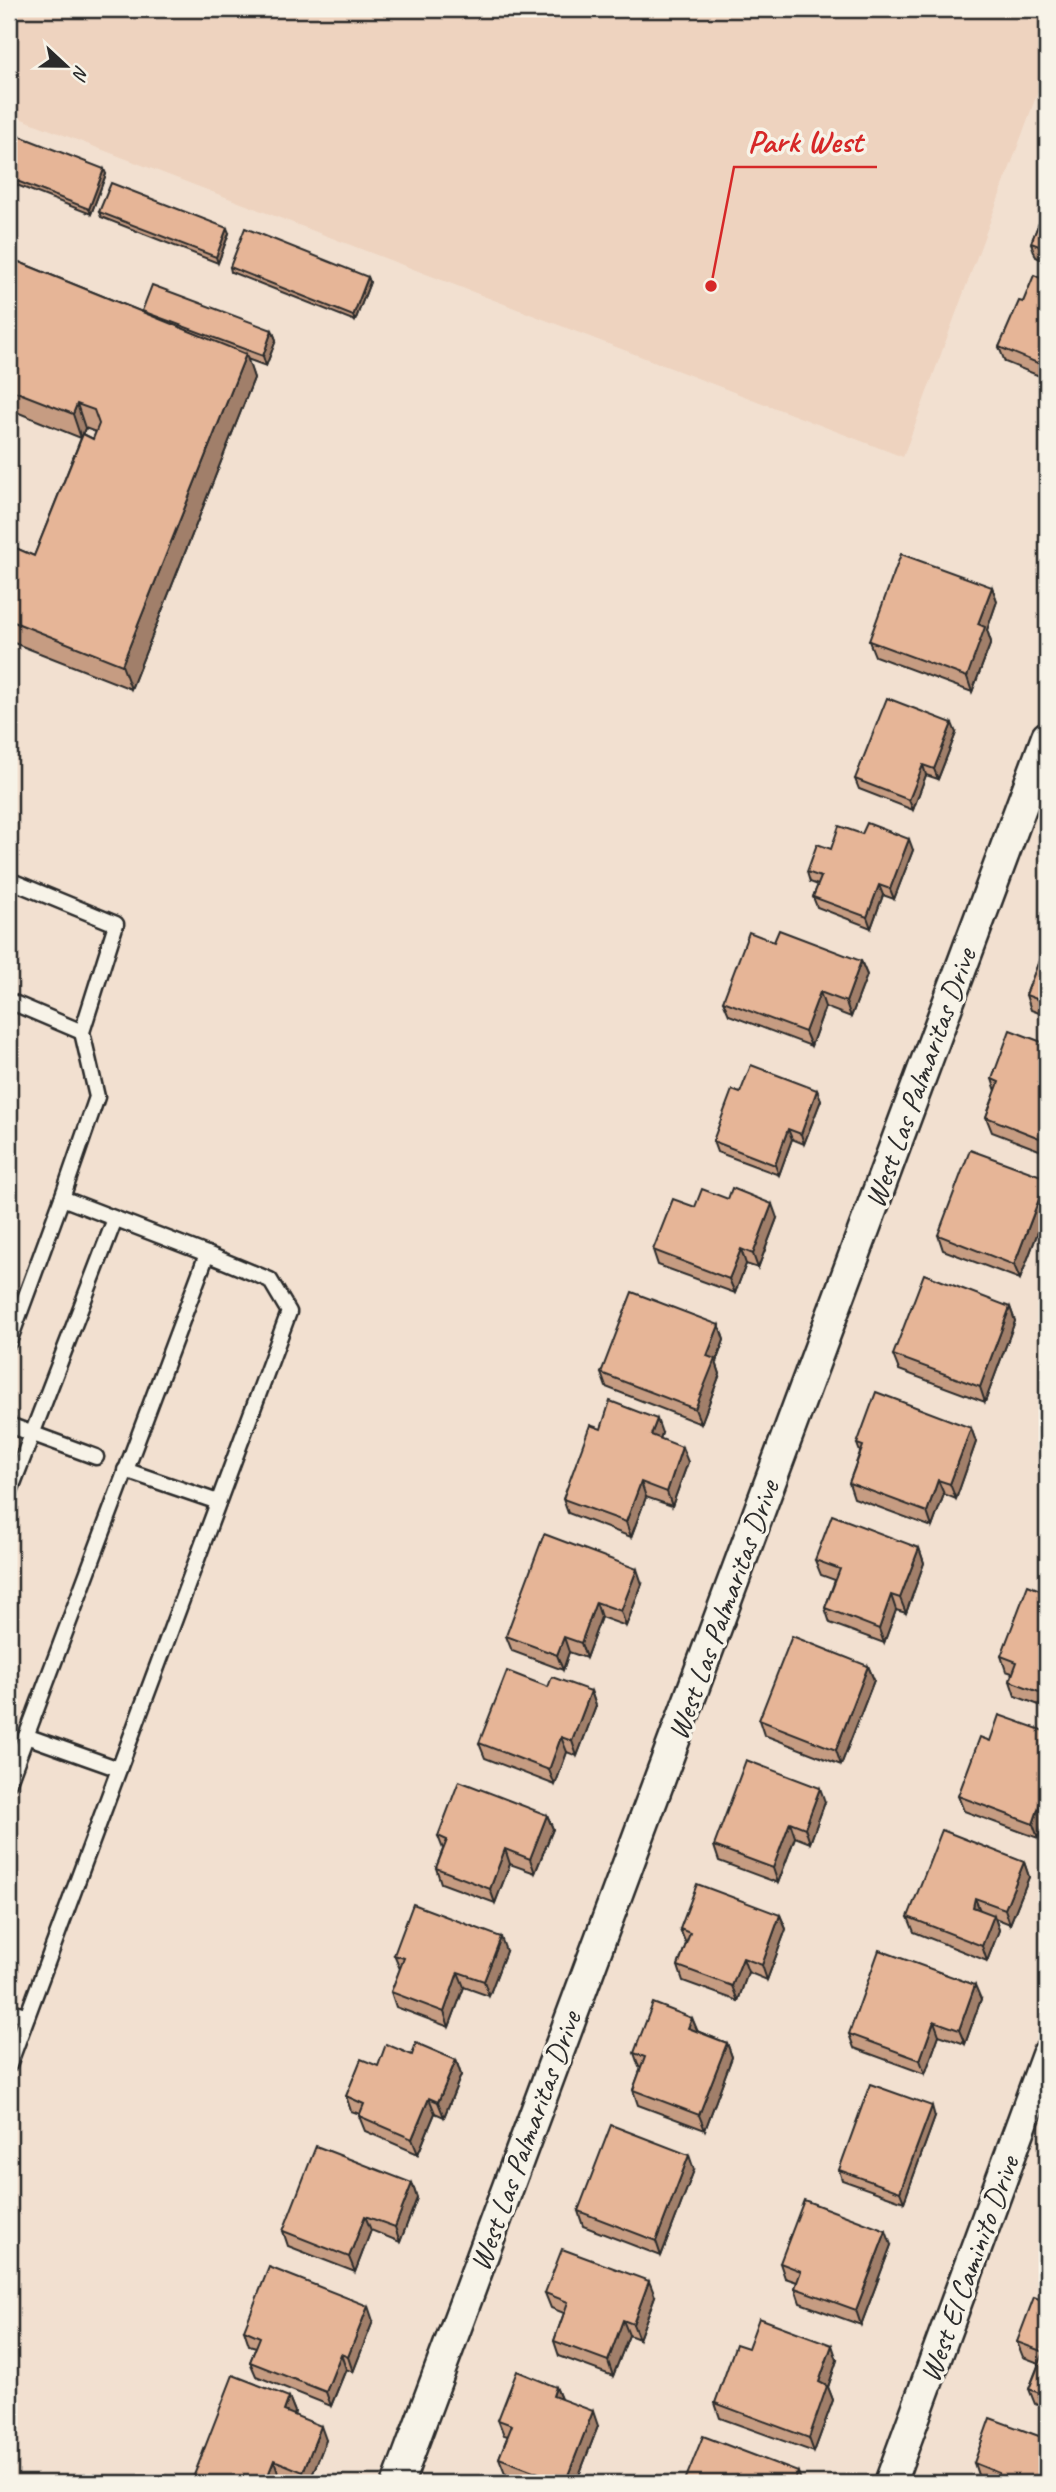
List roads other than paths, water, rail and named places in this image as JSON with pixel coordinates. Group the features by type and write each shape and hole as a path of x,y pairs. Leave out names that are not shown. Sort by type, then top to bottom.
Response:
{"street":[{"name":"West Las Palmaritas Drive","path":"398,2483 1047,737"},
{"name":"West El Caminito Drive","path":"890,2483 1047,2055"}],"lane":[{"path":"9,880 116,924 82,1032 97,1097 9,1342"},
{"path":"9,1001 82,1032"},
{"path":"9,2065 289,1312 270,1280 62,1198"},
{"path":"9,1494 115,1219"},
{"path":"9,1782 207,1254"},
{"path":"9,1426 96,1457"},
{"path":"125,1470 218,1502"},
{"path":"26,1736 119,1769"},
{"path":"9,2010 27,2016"}],"place":[{"name":"Park West","path":"711,286"}]}
